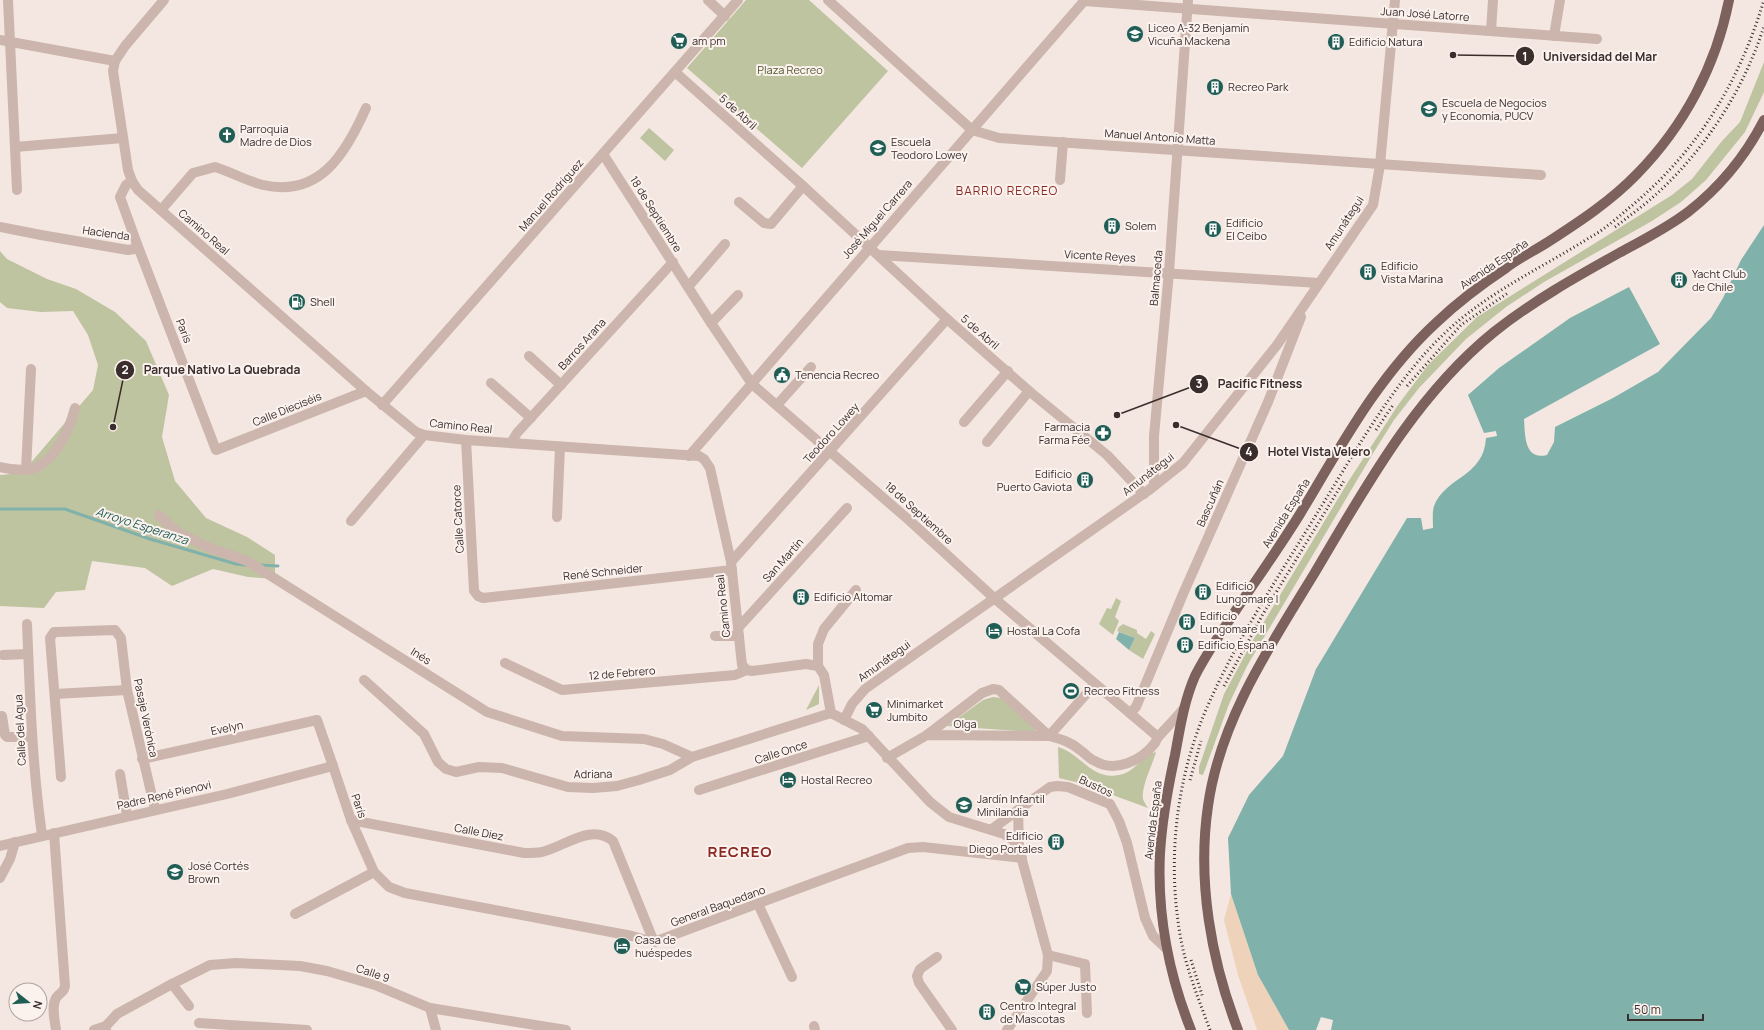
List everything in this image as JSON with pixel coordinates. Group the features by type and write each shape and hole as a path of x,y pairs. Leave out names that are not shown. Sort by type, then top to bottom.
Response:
{"main road":[{"name":"Avenida España","path":"1191,1030 1180,1001 1167,949 1160,887 1160,853 1164,811 1184,708 1194,679 1209,651 1284,540 1354,422 1390,371 1419,338 1454,307 1507,267 1547,243 1599,207 1637,174 1671,134 1698,91 1714,55 1729,0"},
{"path":"1238,1030 1217,960 1208,919 1204,845 1208,804 1217,764 1226,737 1256,672 1363,491 1413,417 1451,371 1481,343 1534,303 1656,233 1701,201 1728,173 1751,142 1764,120"}],"street":[{"path":"8,0 4,41 15,147 17,190"},
{"path":"4,41 115,61 164,0"},
{"path":"708,0 725,16"},
{"name":"Manuel Rodríguez","path":"382,405 738,0"},
{"name":"Manuel Antonio Matta","path":"828,0 972,130 999,138 1541,175"},
{"name":"Amunátegui","path":"844,720 852,704 865,689 1149,490 1183,463 1277,345 1373,205 1380,165 1395,0"},
{"path":"1491,30 1493,0"},
{"path":"1554,36 1560,0"},
{"name":"José Miguel Carrera","path":"690,456 869,247 1084,1"},
{"name":"Juan José Latorre","path":"1084,1 1188,4 1394,24 1598,39"},
{"name":"Balmaceda","path":"1149,490 1168,272 1188,4"},
{"name":"Camino Real","path":"115,61 113,71 123,138 132,181 138,190 382,405 409,427 424,435 466,440 699,456 704,459 708,463 731,566 742,665 747,670"},
{"name":"5 de Abril","path":"675,72 879,255 947,319 1029,391 1149,490"},
{"path":"161,210 193,173 207,168 215,167 262,185 281,188 297,187 313,181 327,171 340,157 356,131 366,108"},
{"path":"15,147 123,138"},
{"path":"1060,180 1062,142"},
{"name":"18 de Septiembre","path":"603,154 711,323 752,384 916,526 994,598 1158,737"},
{"name":"Hacienda","path":"0,227 41,236 128,250 134,249 137,244 120,197 126,185 132,181"},
{"path":"739,202 764,223 770,224 803,186"},
{"name":"París","path":"137,244 216,450"},
{"path":"688,287 725,244"},
{"name":"Vicente Reyes","path":"879,255 1319,282"},
{"name":"Barros Arana","path":"512,443 517,433 673,262"},
{"path":"711,323 738,295"},
{"name":"Bascuñán","path":"1130,713 1136,707 1183,594 1268,402 1307,300"},
{"name":"Teodoro Lowey","path":"731,566 947,319"},
{"path":"529,356 561,385"},
{"path":"778,405 811,367"},
{"path":"26,470 31,369"},
{"path":"964,422 1008,372"},
{"path":"491,383 531,418"},
{"name":"Calle Dieciséis","path":"216,450 366,391"},
{"path":"987,442 1029,391"},
{"path":"0,468 26,470 41,464 53,454 63,441 70,427 75,408"},
{"path":"351,522 424,435"},
{"name":"Calle Catorce","path":"466,440 474,592 478,596"},
{"path":"557,517 560,447"},
{"name":"San Martín","path":"738,632 847,508"},
{"name":"Inés","path":"159,516 177,532 210,548 247,561 486,712 562,736 644,739 663,744 692,757"},
{"name":"René Schneider","path":"478,596 483,598 731,566"},
{"path":"856,590 824,629 818,644 818,666 824,675 831,713 854,724 869,736 930,802 949,817 992,829 1013,840 1020,854 1048,955 1049,965 1048,971 1007,1030"},
{"name":"Calle del Agua","path":"27,624 32,736 36,790 42,835"},
{"name":"Pasaje Verónica","path":"55,694 50,641 51,635 57,632 105,629 113,629 118,632 121,638 127,690 142,759 155,809"},
{"path":"715,636 738,632"},
{"path":"3,655 28,654"},
{"name":"12 de Febrero","path":"505,664 562,690 735,675 747,670"},
{"path":"747,670 752,671 806,664 818,666"},
{"name":"Adriana","path":"364,680 424,734 438,762 446,769 456,772 479,767 502,768 568,786 594,788 617,786 639,780 670,770 692,757 831,713"},
{"path":"888,758 927,735 982,693 992,689 999,690 1049,736 1095,684"},
{"path":"62,777 55,694 127,690"},
{"name":"Olga","path":"927,735 1049,736 1068,741 1104,766 1114,766 1132,762 1151,747 1158,737 1174,722 1184,708"},
{"path":"2,716 5,735 7,737 32,736"},
{"name":"París","path":"317,720 351,820 374,872 383,883 395,890 405,893 632,936 654,942"},
{"name":"Evelyn","path":"142,759 317,720"},
{"name":"Calle Once","path":"699,790 869,736"},
{"name":"Padre René Pienovi","path":"0,846 54,832 228,794 333,766"},
{"path":"120,774 127,816"},
{"name":"Bustos","path":"992,829 1050,787 1068,787 1110,804 1128,843 1145,918 1153,936 1167,949"},
{"path":"1018,810 1020,854"},
{"name":"Calle Diez","path":"351,820 524,853 543,852 586,835 593,833 601,834 613,841 654,942"},
{"path":"54,832 65,986 63,992 55,999 56,1030"},
{"path":"0,878 10,859 15,842"},
{"name":"General Baquedano","path":"654,942 908,848 923,847 1020,854"},
{"path":"295,914 374,872"},
{"path":"758,904 792,977"},
{"path":"1048,955 1086,964 1088,1013"},
{"path":"937,957 920,969 917,976 919,983 952,1030"},
{"name":"Calle 9","path":"94,1030 106,1028 117,1014 210,965 236,963 300,966 327,971 375,985 430,1008 566,1030"},
{"path":"172,984 189,1006"},
{"path":"430,1008 436,1030"},
{"path":"199,1023 307,1030"}],"green space":[{"name":"Plaza Recreo","path":"746,0 809,0 888,71 802,168 687,68"},
{"path":"1764,62 1764,92 1745,132 1706,180 1681,202 1652,221 1544,282 1506,307 1466,339 1419,388 1394,420 1372,455 1247,666 1229,704 1203,775 1199,774 1199,767 1224,694 1253,640 1348,482 1398,405 1428,365 1477,317 1672,195 1692,179 1722,141 1740,122"},
{"path":"649,128 674,150 665,161 640,138"},
{"path":"0,251 7,259 47,279 76,289 115,312 146,341 169,395 162,437 175,481 206,518 247,537 275,555 275,579 248,577 213,569 172,586 145,568 92,561 85,590 56,592 44,608 0,606 0,475 22,473 93,390 98,365 88,335 73,311 41,312 7,308 0,302"},
{"path":"1116,598 1121,601 1115,617 1119,621 1113,635 1099,624 1107,608 1111,609"},
{"path":"1123,624 1137,630 1137,633 1146,639 1151,631 1155,634 1143,659 1129,650 1135,638 1117,631"},
{"path":"819,685 819,704 806,710"},
{"path":"993,697 1001,698 1037,729 1033,732 947,726 983,700"},
{"path":"1058,747 1075,756 1096,772 1103,775 1112,776 1128,772 1147,756 1156,752 1145,782 1143,794 1144,802 1148,808 1092,786 1059,778"}],"sand":[{"path":"1231,894 1258,975 1289,1030 1257,1030 1238,975 1224,920"}],"water":[{"path":"1764,225 1764,1030 1331,1030 1333,1020 1321,1017 1316,1030 1289,1030 1258,975 1231,894 1228,838 1249,795 1283,756 1316,669 1407,518 1421,518 1423,530 1433,528 1433,508 1440,496 1447,488 1472,469 1479,461 1484,451 1486,438 1497,436 1496,431 1484,433 1468,395 1499,368 1570,318 1629,287 1660,344 1524,419 1527,445 1530,450 1539,456 1547,455 1554,442 1555,427 1613,398 1658,372 1711,318 1723,298 1741,260"},
{"path":"1119,632 1135,638 1129,650 1116,639"}],"waterway":[{"name":"Arroyo Esperanza","path":"0,509 65,509 150,539 236,564 245,565"},
{"name":"Arroyo Esperanza","path":"259,565 278,566"}],"railway":[{"path":"1210,1030 1190,974 1181,940 1175,882 1176,824 1187,767 1195,739 1217,686 1243,636 1360,443 1410,371 1428,350 1463,317 1498,292 1605,228 1629,208 1675,164 1713,114 1728,88 1742,60 1764,0"},
{"path":"1615,227 1665,186 1697,151 1711,132 1736,91 1747,70 1764,26"},
{"path":"1407,386 1461,325 1508,293"},
{"path":"1376,430 1393,405"},
{"path":"1224,686 1263,614 1345,479"},
{"path":"1190,780 1201,741"},
{"path":"1191,960 1203,998"}],"place":[{"name":"Liceo A-32 Benjamín Vicuña Mackena","path":"1135,34"},
{"name":"am pm","path":"679,41"},
{"name":"Edificio Natura","path":"1336,42"},
{"name":"Universidad del Mar","path":"1453,55"},
{"name":"Recreo Park","path":"1215,87"},
{"name":"Escuela de Negocios y Economía, PUCV","path":"1429,109"},
{"name":"Parroquia Madre de Dios","path":"227,135"},
{"name":"Escuela Teodoro Lowey","path":"878,148"},
{"name":"Solem","path":"1112,226"},
{"name":"Edificio El Ceibo","path":"1213,229"},
{"name":"Edificio Vista Marina","path":"1368,272"},
{"name":"Yacht Club de Chile","path":"1679,280"},
{"name":"Shell","path":"297,302"},
{"name":"Tenencia Recreo","path":"782,375"},
{"name":"Pacific Fitness","path":"1117,415"},
{"name":"Hotel Vista Velero","path":"1176,425"},
{"name":"Parque Nativo La Quebrada","path":"113,427"},
{"name":"Farmacia Farma Fée","path":"1103,433"},
{"name":"Edificio Puerto Gaviota","path":"1085,480"},
{"name":"Edificio Lungomare I","path":"1203,592"},
{"name":"Edificio Altomar","path":"801,597"},
{"name":"Edificio Lungomare II","path":"1187,622"},
{"name":"Hostal La Cofa","path":"994,631"},
{"name":"Edificio España","path":"1185,645"},
{"name":"Recreo Fitness","path":"1071,691"},
{"name":"Minimarket Jumbito","path":"874,710"},
{"name":"Hostal Recreo","path":"788,780"},
{"name":"Jardín Infantil Minilandia","path":"964,805"},
{"name":"Edificio Diego Portales","path":"1056,842"},
{"name":"José Cortés Brown","path":"175,872"},
{"name":"Casa de huéspedes","path":"622,946"},
{"name":"Súper Justo","path":"1023,987"},
{"name":"Centro Integral de Mascotas","path":"987,1012"}],"district":[{"name":"BARRIO RECREO","path":"1007,191"},
{"name":"RECREO","path":"740,852"}]}
